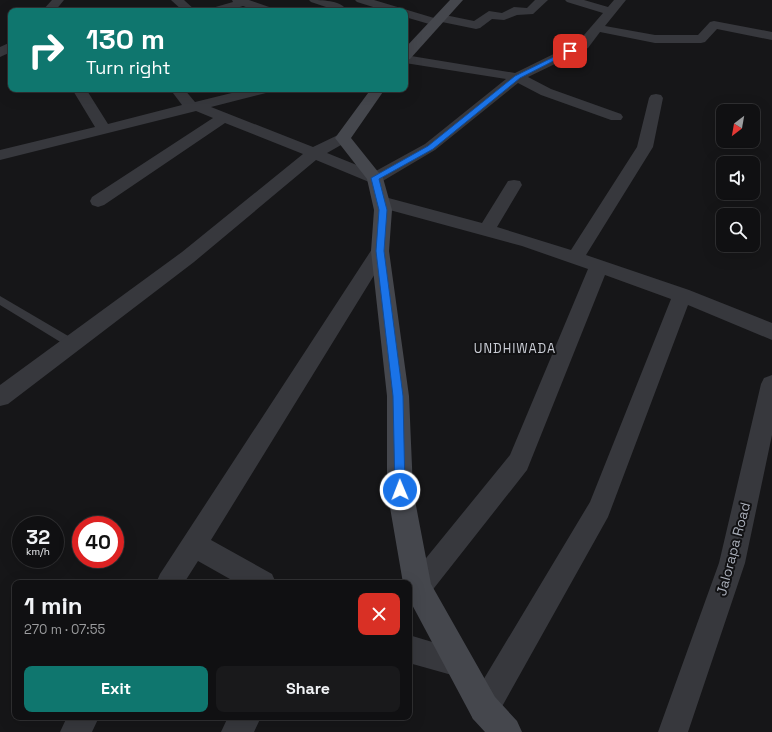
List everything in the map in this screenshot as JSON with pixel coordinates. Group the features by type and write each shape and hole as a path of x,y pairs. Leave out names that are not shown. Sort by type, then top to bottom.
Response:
{"street":[{"path":"51,8 58,0"},
{"path":"177,0 186,8"},
{"path":"315,0 333,8"},
{"path":"337,8 350,0"},
{"path":"361,0 373,8"},
{"path":"408,53 457,0"},
{"path":"408,14 438,20 476,25 489,15 503,17 509,16 514,11 532,12 542,0"},
{"path":"571,0 611,10"},
{"path":"375,178 430,147 518,77 584,45 620,0"},
{"path":"224,8 241,1 260,8"},
{"path":"597,28 655,39 701,39 714,26 772,36"},
{"path":"408,59 518,77 546,92 616,117"},
{"path":"81,92 104,129"},
{"path":"180,92 194,107 224,117 375,178"},
{"path":"0,397 188,257 314,153 343,138 376,92"},
{"path":"0,155 194,107 231,93"},
{"path":"575,258 646,147 656,98"},
{"path":"98,201 224,117"},
{"path":"343,138 375,178 383,210 380,251 398,396 400,490 418,588 484,708 506,732"},
{"path":"486,230 514,185"},
{"path":"381,202 527,241 682,295 772,332"},
{"path":"171,580 380,251"},
{"path":"418,588 519,462 599,266"},
{"path":"484,708 599,509 682,295"},
{"name":"Jalorapa Road","path":"673,732 732,563 772,384"},
{"path":"194,545 258,580"},
{"path":"412,650 459,663"},
{"path":"75,732 82,720"},
{"path":"236,732 244,720"}],"lane":[{"path":"0,300 71,343"}],"district":[{"name":"UNDHIWADA","path":"515,348"}],"route":[{"path":"400,490 398,396 380,251 383,210 375,178 430,147 518,77 570,51"}]}
